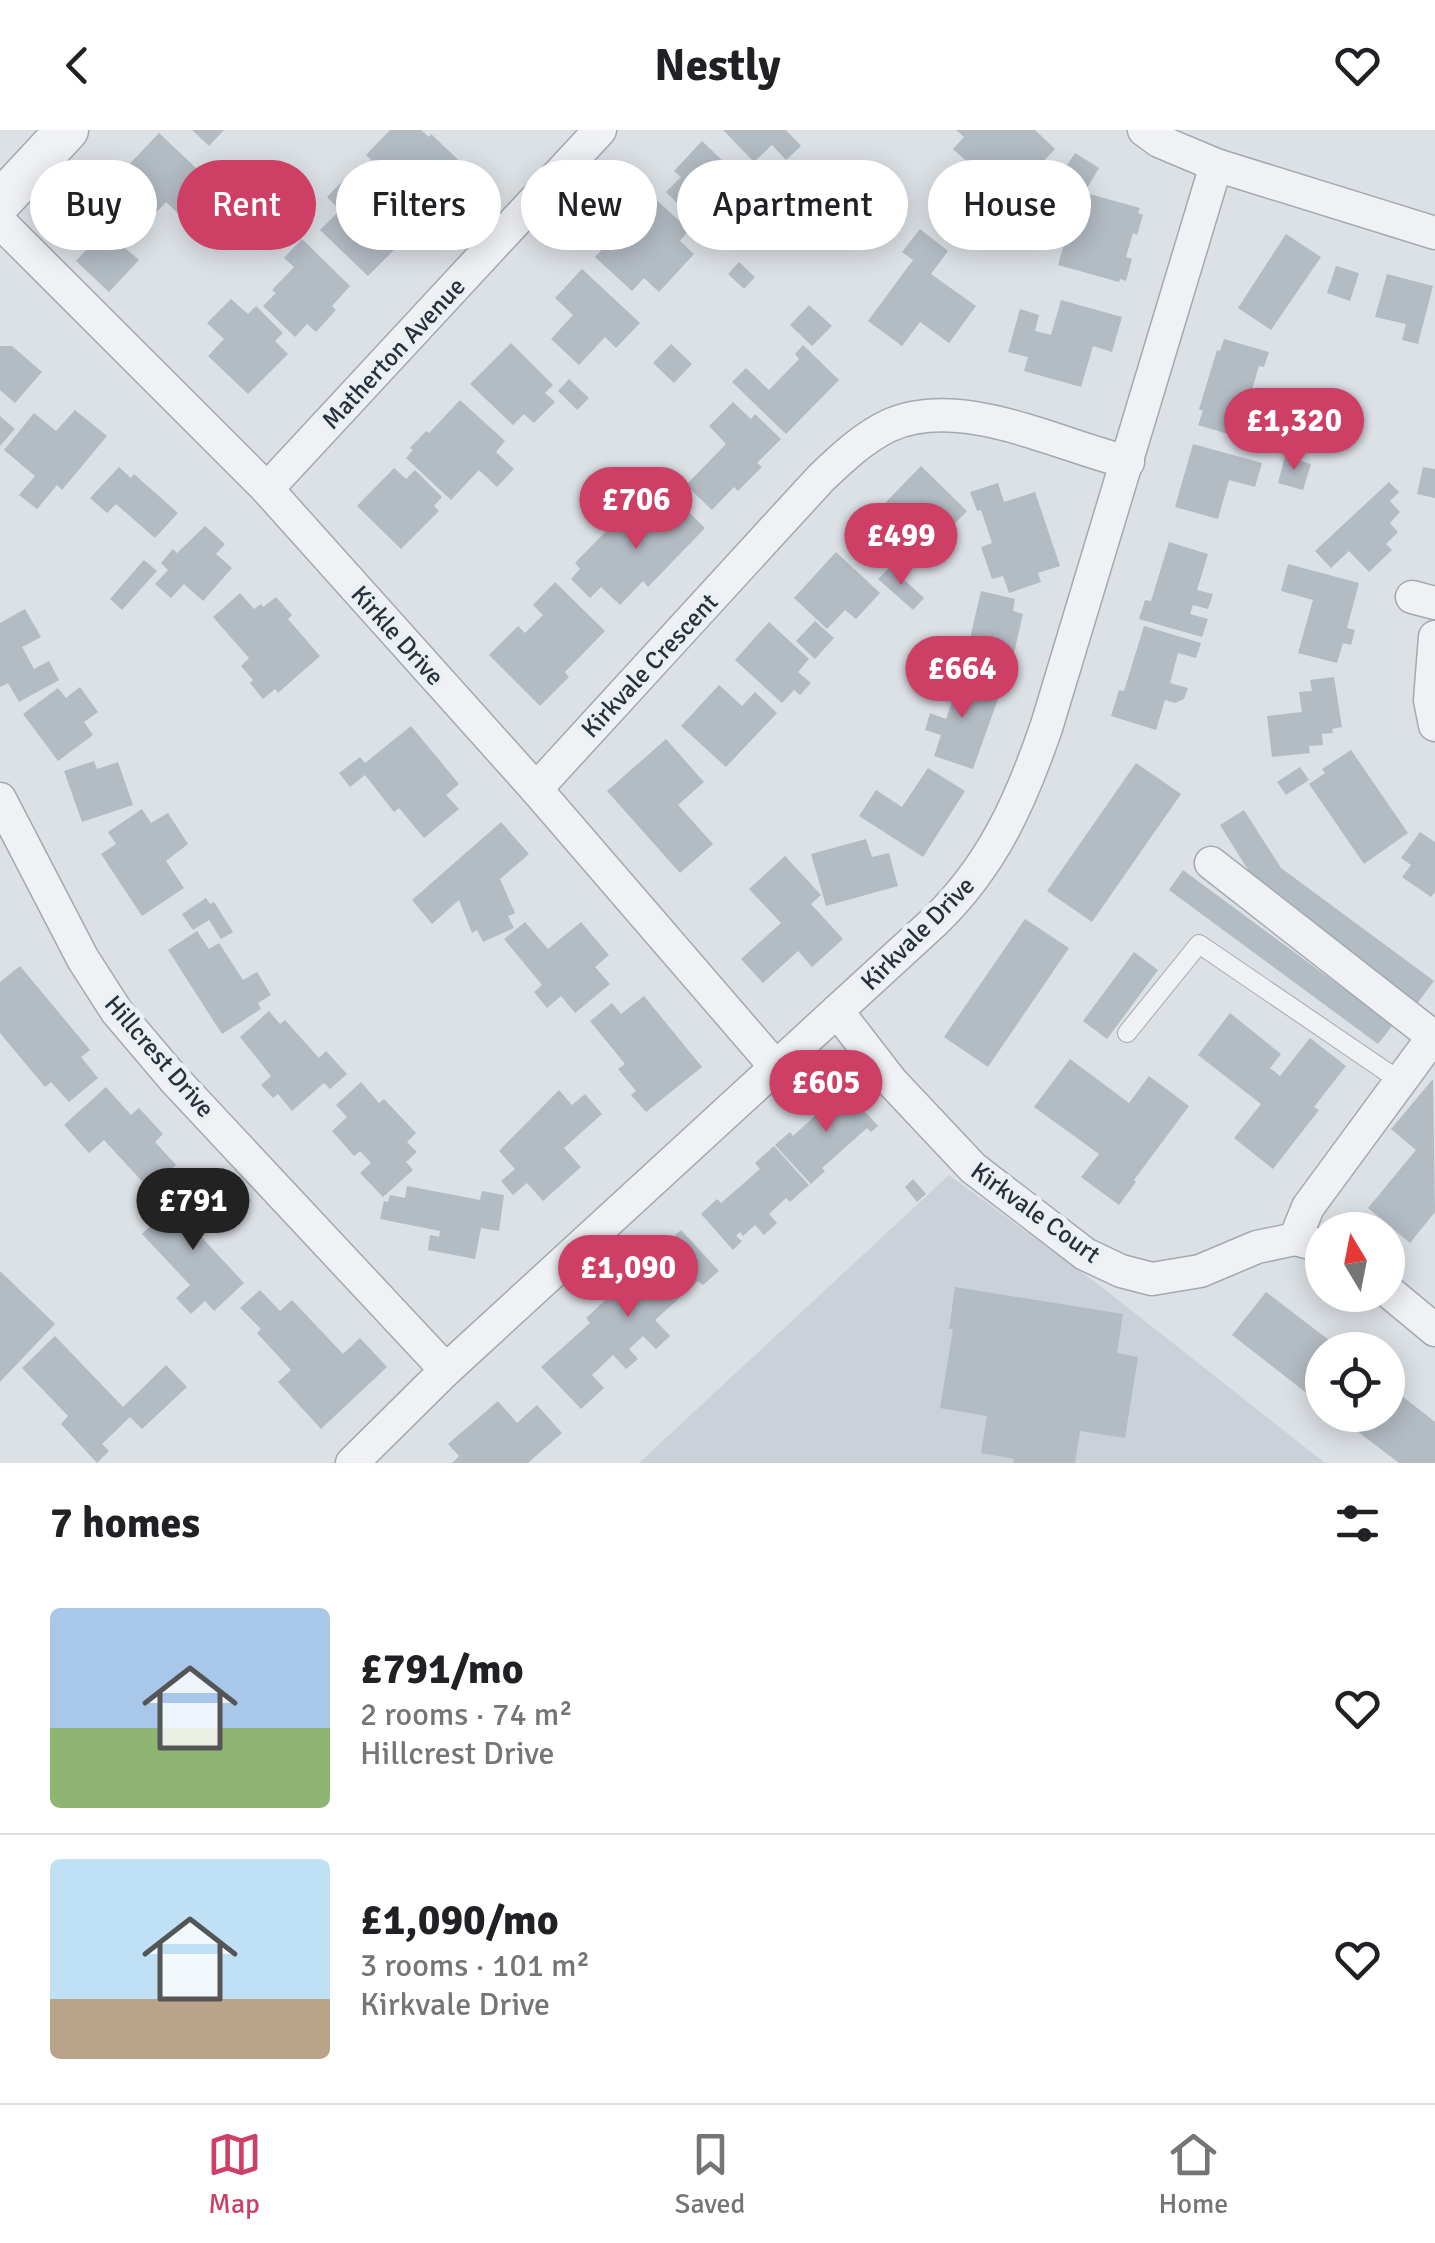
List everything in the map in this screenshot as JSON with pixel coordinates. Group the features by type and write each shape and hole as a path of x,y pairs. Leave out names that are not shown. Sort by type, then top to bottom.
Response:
{"street":[{"path":"0,202 67,130"},
{"name":"Matherton Avenue","path":"267,488 600,130"},
{"path":"1144,130 1216,165 1435,234"},
{"name":"Kirkvale Drive","path":"352,1463 446,1370 959,898 985,864 1024,792 1216,165"},
{"name":"Kirkle Drive","path":"0,222 267,488 776,1066"},
{"name":"Kirkvale Crescent","path":"536,789 822,478 850,451 888,426 914,418 947,415 990,421 1128,462"},
{"path":"1435,637 1430,700 1435,725"},
{"name":"Hillcrest Drive","path":"0,799 82,959 116,1012 446,1370"},
{"name":"Kirkvale Court","path":"1210,863 1434,1037 1308,1207 1308,1212"},
{"name":"Kirkvale Court","path":"837,1011 892,1082 973,1168 1085,1254 1122,1271 1152,1278 1200,1271 1257,1246 1305,1242"},
{"path":"1405,1305 1435,1330"}],"lane":[{"path":"1128,1033 1199,944 1400,1081"}],"shaded area":[{"path":"949,1175 1103,1288 1325,1463 639,1463"}],"building":[{"path":"192,130 224,130 209,146"},
{"path":"390,130 421,130 429,137 431,134 459,160 371,160 366,155"},
{"path":"723,130 786,130 801,146 786,160 772,145 752,160"},
{"path":"956,130 1035,130 1055,149 1045,160 965,160 953,149 964,137"},
{"path":"159,133 188,160 177,160 177,212 166,202 157,212 157,160 133,160"},
{"path":"702,141 722,160 684,160"},
{"path":"1091,163 1099,168 1091,181"},
{"path":"677,181 677,203 666,192"},
{"path":"336,188 336,206 327,197"},
{"path":"1091,194 1140,208 1138,213 1143,215 1126,257 1132,259 1126,281 1058,265 1062,250 1091,250"},
{"path":"657,200 677,219 677,250 694,254 659,292 644,278 632,291 595,257 602,250 657,250"},
{"path":"336,214 336,245 320,230"},
{"path":"920,229 928,235 928,250 948,251 931,274 976,306 949,343 920,322 902,346 868,321 913,260 902,252 908,250"},
{"path":"1286,234 1321,257 1271,330 1238,308"},
{"path":"86,250 127,250 139,260 109,292 76,261"},
{"path":"292,250 313,250 350,286 332,306 336,310 316,332 307,324 295,337 263,306 294,267 284,258"},
{"path":"341,250 394,250 368,276"},
{"path":"739,262 755,277 744,289 728,274"},
{"path":"1336,266 1359,273 1350,301 1327,293"},
{"path":"582,269 640,323 616,348 605,337 579,365 551,339 573,315 555,298"},
{"path":"1387,274 1433,286 1418,344 1402,340 1406,324 1375,317"},
{"path":"231,299 248,314 256,306 283,333 275,341 288,354 248,394 208,356 224,339 207,323"},
{"path":"1061,300 1122,317 1112,352 1093,346 1081,387 1024,371 1028,357 1008,352 1020,309 1039,315 1035,331 1051,335"},
{"path":"809,305 832,326 812,346 790,325"},
{"path":"1224,339 1269,352 1264,367 1259,366 1251,393 1265,396 1257,425 1243,420 1238,437 1198,425 1203,411 1199,409"},
{"path":"511,343 553,385 545,393 555,402 534,423 524,414 513,425 470,384"},
{"path":"671,344 692,364 674,383 653,363"},
{"path":"803,345 839,380 786,434 732,382 746,368 769,390 799,359 795,354"},
{"path":"0,346 12,346 42,372 15,403 0,390"},
{"path":"569,379 589,398 577,410 558,391"},
{"path":"460,400 505,441 496,452 514,469 497,487 479,470 451,500 406,458 413,450 410,448"},
{"path":"733,402 751,419 755,414 781,439 757,463 762,467 738,491 734,487 712,510 686,485 726,444 709,426"},
{"path":"75,410 107,436 62,490 57,485 37,509 19,495 35,476 4,450 34,413 56,431"},
{"path":"0,416 15,429 0,446"},
{"path":"1193,444 1262,463 1255,487 1229,480 1218,519 1175,507"},
{"path":"1285,456 1311,464 1303,490 1278,483"},
{"path":"921,466 967,511 939,540 925,526 888,564 856,533"},
{"path":"119,467 131,478 134,474 178,513 155,538 116,504 107,513 90,498"},
{"path":"1423,467 1435,469 1435,498 1417,494"},
{"path":"394,468 406,479 415,470 442,497 434,506 439,511 401,549 357,506"},
{"path":"1389,482 1399,492 1390,501 1400,512 1390,523 1398,532 1386,544 1392,550 1369,572 1349,551 1331,568 1315,551"},
{"path":"998,483 1004,502 1035,492 1060,566 1038,573 1041,582 1009,593 1003,576 992,579 981,547 992,543 970,492"},
{"path":"678,502 705,528 648,587 643,581 620,605 601,587 590,598 571,579 580,569 575,563 612,525 618,530 643,504 660,520"},
{"path":"205,526 225,544 216,554 232,568 203,601 184,584 171,598 155,584 168,570 161,563"},
{"path":"1169,542 1208,554 1197,590 1213,594 1208,609 1193,605 1190,614 1208,619 1202,637 1139,619 1145,600 1151,601"},
{"path":"836,552 880,593 856,619 845,610 827,629 794,598"},
{"path":"144,560 157,571 122,610 110,599"},
{"path":"1288,564 1359,583 1347,628 1355,630 1351,645 1343,643 1337,663 1298,653 1313,600 1281,591"},
{"path":"890,567 924,598 913,610 878,579"},
{"path":"555,582 605,631 565,672 569,677 540,706 489,655 518,626 525,633 543,615 533,605"},
{"path":"981,591 1015,599 1013,611 1023,614 1009,674 964,664"},
{"path":"240,593 254,609 276,597 292,615 288,619 320,656 278,693 275,689 263,699 241,666 249,658 213,617"},
{"path":"25,609 41,637 22,647 34,669 49,661 59,680 19,702 8,683 0,687 0,623"},
{"path":"815,621 834,638 815,659 796,641"},
{"path":"769,622 809,659 798,672 811,683 800,695 794,690 782,703 735,660"},
{"path":"1144,626 1201,643 1196,658 1178,653 1170,683 1188,688 1184,699 1175,703 1165,700 1156,730 1111,716 1119,690 1124,691"},
{"path":"939,666 962,674 959,683 999,696 973,769 934,756 941,735 925,730 930,713 946,719 957,688 935,680"},
{"path":"1334,677 1342,727 1322,734 1323,745 1309,746 1310,753 1272,757 1267,716 1302,712 1299,692 1312,691 1310,680"},
{"path":"719,685 742,706 755,692 777,713 726,767 681,726"},
{"path":"80,687 98,712 84,722 93,735 58,761 23,714 58,688 66,698"},
{"path":"411,726 459,784 446,795 459,809 424,838 399,808 394,812 365,775 350,787 339,773 360,757 365,763"},
{"path":"666,739 704,782 678,805 713,844 680,873 607,791"},
{"path":"1351,750 1408,833 1364,864 1309,784 1325,773 1322,769"},
{"path":"94,761 97,769 118,762 133,805 82,822 64,771"},
{"path":"1136,763 1181,794 1092,922 1047,891"},
{"path":"1300,767 1309,780 1286,795 1277,782"},
{"path":"928,768 965,791 923,857 859,816 876,790 902,807"},
{"path":"142,809 151,823 168,813 188,844 166,861 184,888 142,916 101,854 116,844 108,832"},
{"path":"1244,810 1281,868 1434,981 1416,1005 1262,892 1220,825"},
{"path":"501,822 529,854 500,879 515,913 508,916 514,928 483,942 477,930 472,933 459,900 432,924 412,900"},
{"path":"1420,832 1435,842 1435,892 1431,897 1402,877 1411,865 1401,858"},
{"path":"866,839 872,857 889,853 898,886 826,906 811,854"},
{"path":"785,856 821,895 811,904 843,939 812,967 798,951 763,983 741,959 781,923 749,889"},
{"path":"1183,870 1393,1025 1378,1044 1169,890"},
{"path":"206,898 210,904 214,902 233,932 221,939 209,920 193,930 182,914"},
{"path":"1025,919 1069,948 988,1067 944,1037"},
{"path":"525,922 548,949 581,922 609,955 595,967 610,984 575,1013 561,996 547,1008 534,992 542,985 504,939"},
{"path":"197,931 209,949 219,943 243,980 257,972 271,995 258,1003 261,1009 222,1034 168,950"},
{"path":"1134,952 1158,970 1107,1039 1083,1021"},
{"path":"20,966 90,1050 81,1057 98,1078 69,1102 51,1082 45,1087 0,1033 0,982"},
{"path":"644,996 702,1067 646,1112 631,1095 636,1091 618,1069 625,1064 590,1021 612,1003 621,1014"},
{"path":"269,1011 280,1024 285,1020 319,1058 326,1051 347,1074 330,1089 324,1083 292,1111 278,1094 273,1098 261,1085 271,1076 240,1037"},
{"path":"1230,1013 1281,1054 1270,1068 1280,1076 1310,1038 1346,1066 1314,1107 1319,1110 1273,1169 1234,1138 1261,1104 1198,1055"},
{"path":"1070,1059 1129,1103 1149,1076 1189,1106 1119,1205 1081,1177 1099,1154 1034,1107"},
{"path":"1433,1079 1435,1212 1410,1243 1405,1239 1405,1212 1373,1212 1368,1208 1416,1150 1391,1129"},
{"path":"361,1082 379,1103 384,1099 416,1133 407,1142 417,1152 406,1162 413,1170 383,1197 360,1173 371,1163 360,1151 354,1156 332,1131 347,1117 336,1105"},
{"path":"841,1085 878,1126 871,1132 867,1128 822,1168 825,1171 811,1184 775,1145 790,1132 793,1136 829,1103 825,1099"},
{"path":"106,1087 131,1115 139,1108 163,1134 155,1142 176,1165 149,1189 104,1140 89,1153 64,1125"},
{"path":"559,1090 572,1105 585,1094 602,1114 564,1148 581,1167 543,1201 527,1183 513,1195 501,1181 515,1169 499,1151"},
{"path":"774,1146 809,1185 769,1214 777,1223 764,1235 755,1225 743,1236 740,1232 736,1236 742,1241 733,1250 701,1214 717,1199 721,1203 760,1169 755,1163"},
{"path":"913,1179 926,1194 917,1202 905,1187"},
{"path":"194,1185 213,1205 191,1226 244,1283 214,1311 205,1301 191,1314 176,1298 190,1285 142,1234"},
{"path":"407,1186 480,1200 482,1191 504,1195 499,1231 481,1228 475,1259 428,1250 430,1235 439,1237 440,1231 380,1219 384,1201 388,1202 390,1195 405,1198"},
{"path":"681,1230 719,1271 703,1285 698,1281 655,1320 670,1336 656,1349 643,1336 629,1349 638,1359 626,1369 613,1355 592,1375 604,1388 581,1409 541,1367 590,1323 586,1318 623,1284 627,1289 670,1250 665,1244"},
{"path":"0,1271 55,1324 0,1382"},
{"path":"955,1287 1123,1314 1117,1353 1138,1357 1125,1438 1080,1431 1075,1463 1013,1463 1014,1459 981,1453 987,1416 940,1408 953,1329 949,1329"},
{"path":"260,1290 280,1311 292,1300 343,1354 360,1338 387,1367 321,1429 278,1382 291,1370 240,1308"},
{"path":"1266,1292 1318,1332 1305,1332 1305,1392 1232,1335"},
{"path":"55,1336 123,1407 166,1365 187,1387 142,1429 130,1417 102,1444 109,1451 97,1463 61,1424 68,1416 22,1368"},
{"path":"1405,1398 1435,1422 1435,1463 1399,1463 1358,1432 1405,1432"},
{"path":"498,1401 517,1423 537,1405 562,1433 528,1463 452,1463 459,1456 448,1444"}]}
